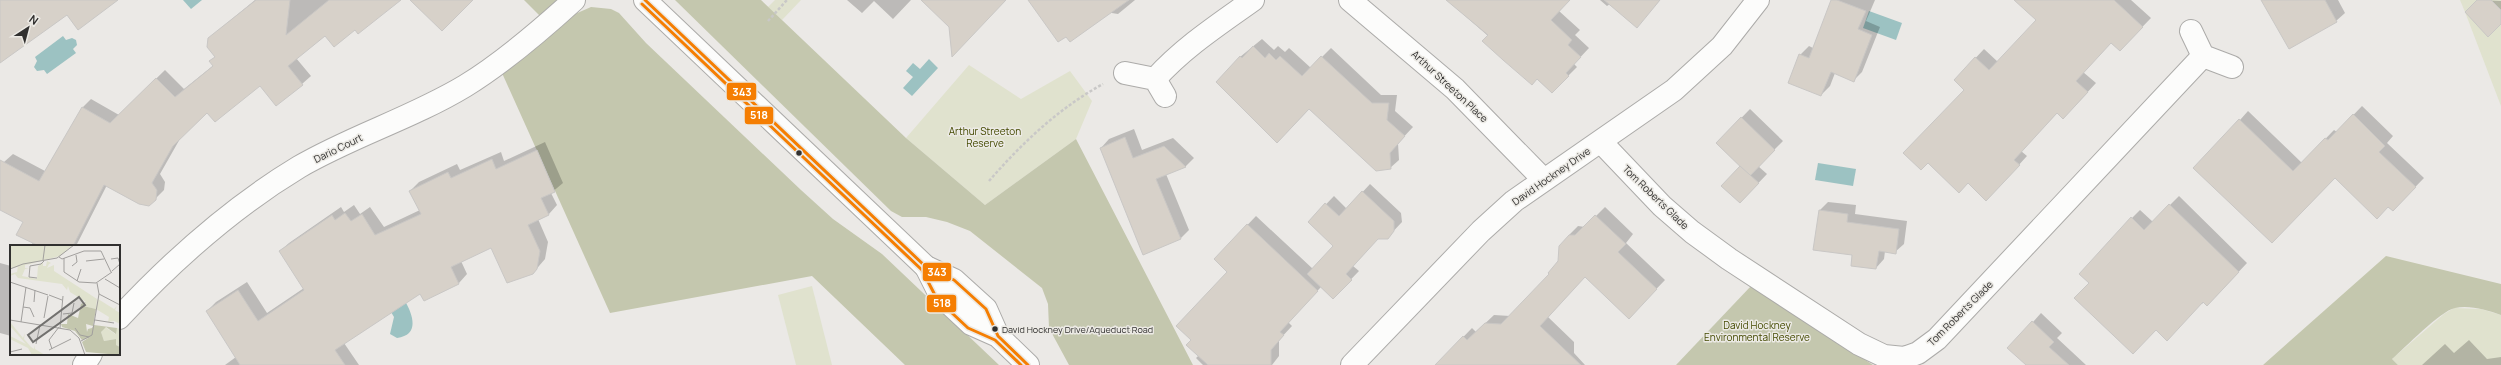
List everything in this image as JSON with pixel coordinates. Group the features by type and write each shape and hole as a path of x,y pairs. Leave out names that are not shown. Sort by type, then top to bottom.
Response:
{"street":[{"name":"Dario Court","path":"120,317 185,251 214,226 261,191 300,167 350,141 424,107 464,86 523,45 574,0"},
{"path":"645,0 926,267 954,280 986,309 998,336 1028,365"},
{"path":"1125,74 1160,88 1176,56 1193,41 1253,0"},
{"name":"Arthur Streeton Place","path":"1350,0 1455,89 1543,179"},
{"name":"David Hockney Drive","path":"1352,365 1481,231 1514,201 1543,179 1601,142 1674,90 1697,70 1726,40 1758,0"},
{"path":"2191,31 2203,56 2232,67"},
{"name":"Tom Roberts Glade","path":"1601,142 1662,206 1692,232 1729,259 1859,344 1884,356 1904,358 1918,353 1937,339 2203,56"},
{"path":"84,365 90,355"}],"path":[{"path":"768,21 787,0"},
{"path":"989,181 1009,157 1054,116 1078,99 1125,74"}],"green space":[{"path":"524,0 558,0 541,17"},
{"path":"675,0 761,0 906,138 985,205 1076,139 1193,365 1069,365 1049,328 1048,304 1042,288 970,231 947,222 926,217 902,217 891,211"},
{"path":"775,0 801,0 782,20 768,7"},
{"path":"2460,0 2501,0 2501,106 2465,12"},
{"path":"591,7 611,9 619,13 646,43 801,190 833,219 882,254 999,365 905,365 812,276 610,313 502,73 575,14"},
{"name":"Arthur Streeton Reserve","path":"969,65 1021,99 1070,71 1092,101 1076,139 985,205 906,138"},
{"path":"2386,256 2501,284 2501,315 2472,308 2455,308 2441,316 2423,330 2392,359 2398,365 2263,365"},
{"path":"812,286 832,365 796,365 778,295"},
{"name":"David Hockney Environmental Reserve","path":"1751,286 1873,365 1676,365"},
{"path":"2454,308 2481,309 2501,315 2501,365 2398,365 2392,359 2444,314"}],"water":[{"path":"183,0 202,0 191,9"},
{"path":"1869,11 1902,23 1896,40 1863,28"},
{"path":"63,36 66,40 72,38 76,40 77,45 73,49 76,53 47,74 44,70 37,71 34,67 37,61 35,57"},
{"path":"929,59 938,68 912,96 903,88 913,77 906,71 913,63 920,69"},
{"path":"1818,163 1856,169 1853,186 1815,180"},
{"path":"405,301 412,318 412,329 404,336 397,338 390,334 394,317 388,307"}],"building":[{"path":"0,0 118,0 78,30 67,15 0,63"},
{"path":"256,0 290,0 286,35 329,0 401,0 358,34 355,30 334,47 325,36 288,66 303,85 276,106 260,86 215,122 207,113 173,146 152,183 157,190 156,200 149,206 139,204 104,185 74,245 37,245 16,235 23,222 0,210 0,160 39,181 82,107 110,123 156,78 175,97 213,66 209,61 215,57 207,47 208,38"},
{"path":"410,0 473,0 442,31"},
{"path":"921,0 1006,0 952,57 949,27"},
{"path":"1028,0 1129,0 1070,42 1066,37 1058,42"},
{"path":"1446,0 1570,0 1551,20 1572,40 1568,45 1581,57 1566,73 1569,76 1552,93 1537,79 1532,85 1482,41 1488,35"},
{"path":"1604,0 1660,0 1637,28"},
{"path":"1831,0 1837,0 1866,11 1858,29 1872,35 1854,82 1831,72 1821,96 1788,83 1799,54 1809,58"},
{"path":"2014,0 2114,0 2143,27 2120,51 2111,43 2076,81 2088,92 2063,119 2057,113 2014,160 2020,165 1986,201 1968,183 1959,193 1928,163 1921,170 1903,153 1964,90 1954,80 1975,57 1989,70 2036,20"},
{"path":"2261,0 2325,0 2337,22 2289,49"},
{"path":"2477,0 2491,0 2501,10 2501,24 2488,37 2465,12"},
{"path":"1253,46 1265,58 1269,53 1276,60 1280,56 1302,76 1321,56 1372,103 1389,103 1387,120 1405,136 1390,153 1391,169 1376,171 1309,109 1277,143 1216,82 1240,56 1242,58"},
{"path":"2353,114 2385,146 2379,152 2416,187 2393,211 2388,207 2377,219 2335,178 2272,243 2193,168 2239,119 2293,171 2325,138 2328,140"},
{"path":"1741,117 1775,150 1750,176 1716,143"},
{"path":"1125,137 1133,158 1164,146 1186,167 1156,179 1181,239 1143,255 1100,148"},
{"path":"537,150 555,192 541,198 549,215 528,225 540,251 537,269 533,274 507,283 491,248 451,267 459,284 424,301 420,294 335,350 345,365 240,365 206,311 238,290 258,321 304,290 279,251 332,215 335,220 345,213 351,221 362,214 375,235 421,214 409,191 448,172 451,178 492,159 496,169"},
{"path":"1740,166 1759,183 1740,203 1721,186"},
{"path":"1362,191 1394,221 1394,231 1388,239 1378,239 1346,274 1352,280 1333,299 1307,274 1333,246 1308,222 1325,203 1339,216"},
{"path":"2169,204 2239,272 2207,306 2203,302 2167,341 2156,330 2133,354 2074,298 2089,283 2079,274 2131,217 2144,230"},
{"path":"1819,210 1848,214 1847,222 1899,229 1896,254 1879,251 1876,269 1851,266 1852,255 1813,250"},
{"path":"1595,215 1626,244 1618,252 1657,289 1629,319 1585,277 1540,326 1581,365 1435,365 1463,336 1467,340 1485,323 1501,324 1549,274 1548,273 1558,261 1559,246 1569,235 1575,235"},
{"path":"1247,224 1318,291 1280,332 1284,335 1271,350 1271,365 1208,365 1186,345 1191,340 1176,326 1227,272 1214,259"},
{"path":"2032,321 2054,342 2049,347 2069,365 2026,365 2007,348"}],"transit line":[{"name":"343","path":"645,0 926,267 954,280 986,309 998,336 1028,365"},
{"name":"518","path":"642,4 922,270 937,299 968,328 995,340 1021,365"}],"place":[{"name":"David Hockney Drive/Aqueduct Road","path":"995,329"}]}
